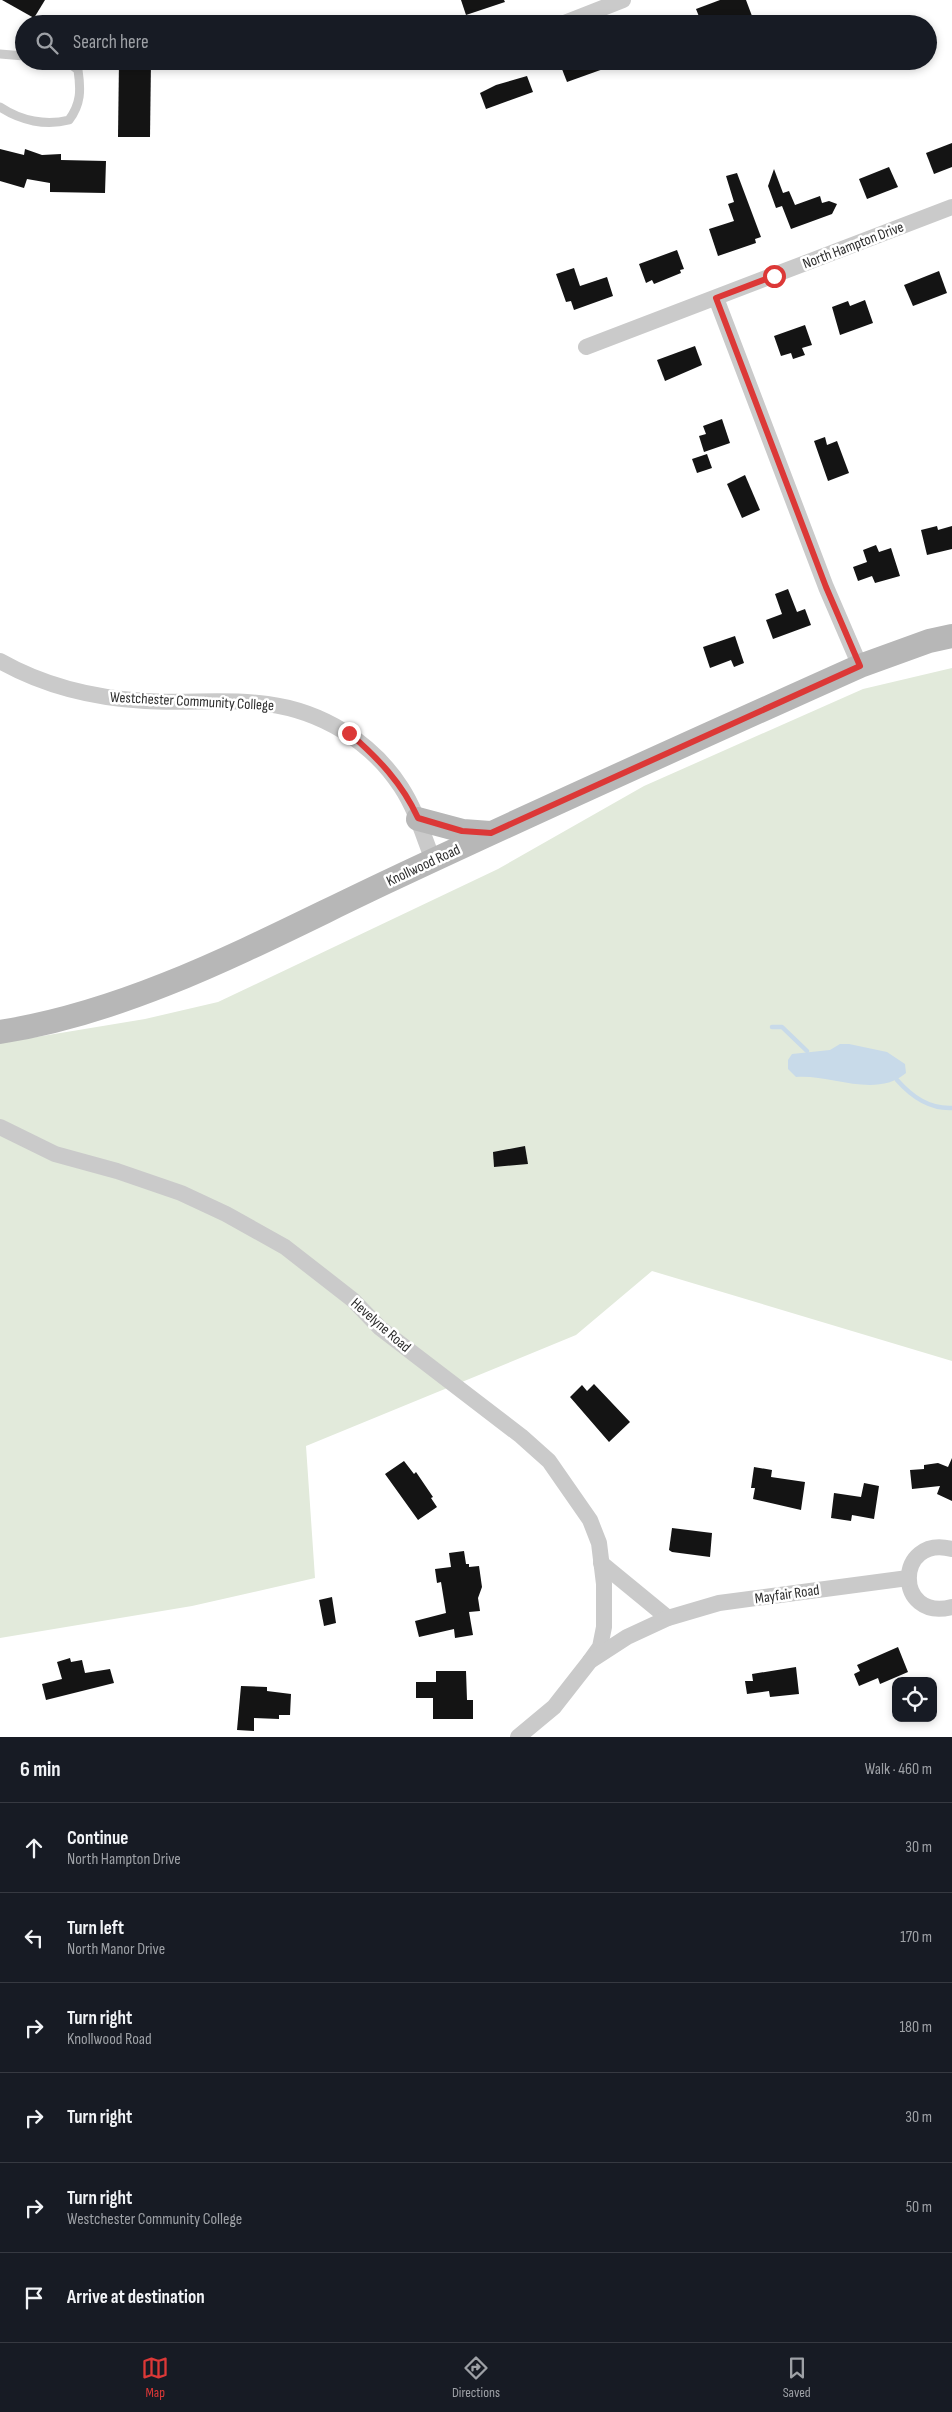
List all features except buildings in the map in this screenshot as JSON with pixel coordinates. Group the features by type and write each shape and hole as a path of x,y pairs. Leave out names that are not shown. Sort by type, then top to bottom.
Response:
{"main road":[{"name":"Knollwood Road","path":"0,1032 85,1013 180,978 491,833 860,666 921,643 952,636"},
{"path":"418,818 462,831 491,833"}],"street":[{"path":"585,15 623,0"},
{"name":"North Hampton Drive","path":"586,347 952,207"},
{"path":"716,298 826,587 860,666"},
{"name":"Westchester Community College","path":"0,662 18,672 58,686 98,696 145,701 265,703 311,715 349,733 377,756 400,785 418,818 433,860"},
{"name":"Hevelyne Road","path":"0,1127 55,1154 117,1171 181,1193 226,1214 285,1247 353,1300 380,1328 521,1436 550,1461 590,1520 599,1544 604,1584 604,1627 600,1647 590,1661"},
{"path":"952,1549 937,1547 922,1551 910,1567 908,1578 910,1588 922,1604 932,1609 952,1607"},
{"path":"601,1563 668,1618"},
{"name":"Mayfair Road","path":"518,1737 554,1707 590,1661 627,1637 668,1618 719,1603 908,1578"}],"lane":[{"path":"0,55 15,56"},
{"path":"0,107 28,120 55,124 70,120 78,108 81,90 78,70"}],"green space":[{"path":"952,668 952,1361 652,1271 576,1335 306,1446 315,1578 192,1606 0,1638 0,1043 145,1019 218,1002 498,869 644,786 863,689"}],"water":[{"path":"840,1044 849,1044 887,1052 905,1064 906,1073 894,1081 867,1085 796,1077 788,1069 788,1060 792,1054 830,1050"}],"waterway":[{"path":"772,1027 782,1027 807,1051"},
{"path":"897,1080 922,1101 944,1108 952,1108"}],"route":[{"path":"349,733 377,756 400,785 418,818 462,831 491,833 860,666 826,587 716,298 774,276"}]}
